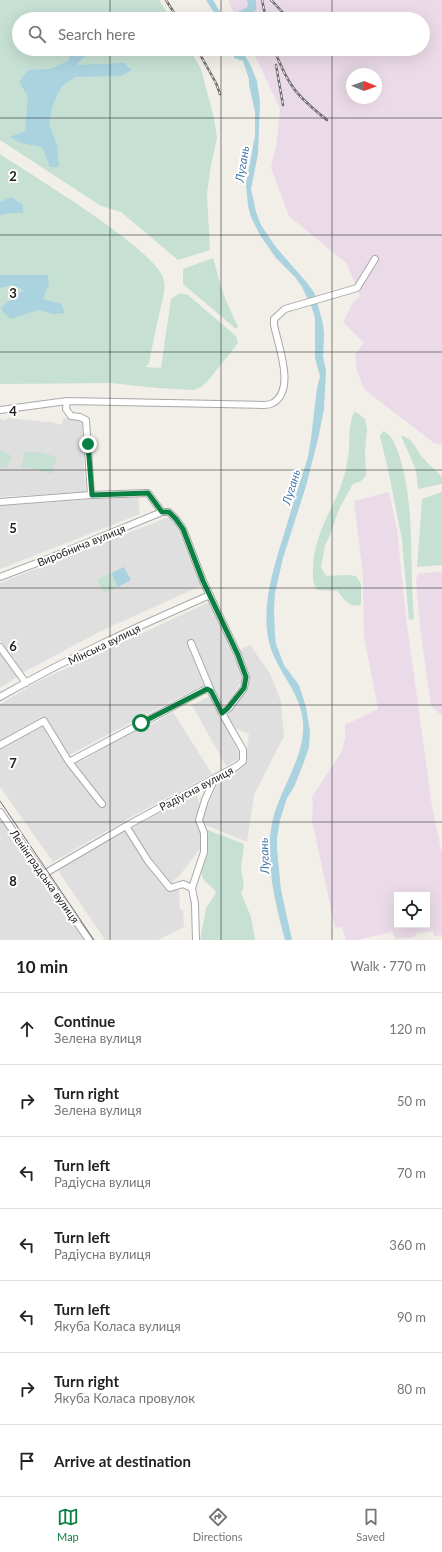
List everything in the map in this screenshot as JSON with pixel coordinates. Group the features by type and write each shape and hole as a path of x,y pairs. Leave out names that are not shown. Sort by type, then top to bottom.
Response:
{"street":[{"path":"0,410 68,402 264,405 273,403 284,390 285,382 284,369 274,319 285,309 357,288 375,259"},
{"path":"68,402 66,410 71,416 80,417 86,420 92,495"},
{"path":"0,502 92,495 148,493 162,512 169,512 183,529 246,677 244,688 228,708 222,713 191,643"},
{"name":"Виробнича вулиця","path":"0,577 162,512"},
{"name":"Мінська вулиця","path":"0,697 152,620 210,595"},
{"path":"0,647 26,683"},
{"path":"69,762 202,691 207,689 211,691"},
{"name":"Радіусна вулиця","path":"44,874 126,826 237,766 243,761 243,750 222,713"},
{"path":"0,745 44,721 69,762 102,804"},
{"path":"196,940 195,904 192,888 204,852 204,833 199,820 204,800 215,778"},
{"name":"Ленінградська вулиця","path":"0,812 89,940"},
{"path":"126,826 148,861 170,888 184,884 192,888"}],"shaded area":[{"path":"228,0 442,0 442,444 434,443 365,390 357,372 355,354 364,343 343,322 353,302 360,296 347,264 289,216 271,168 277,140 280,109 255,56 430,56 430,12 234,12"},
{"path":"7,418 48,421 61,425 64,418 79,419 82,421 86,492 0,497 0,419 6,420"},
{"path":"389,492 397,530 406,617 432,806 442,854 442,935 434,936 433,931 417,933 414,937 396,939 392,932 357,940 346,940 342,927 335,928 312,821 312,797 342,751 345,738 345,725 378,709 364,636 363,576 354,501"},
{"path":"138,496 140,514 0,569 0,506"},
{"path":"169,517 175,523 201,586 103,630 22,673 0,640 0,583"},
{"path":"442,571 441,715 431,706 420,628 416,580 418,574"},
{"path":"209,602 243,676 229,701 221,706 193,641 187,643 205,685 69,755 46,719 0,744 0,704 37,682"},
{"path":"250,645 269,672 275,685 281,702 284,736 254,795 247,842 203,824 201,821 218,782 245,763 249,734 237,729 228,718 228,711 242,695 248,685 248,678 238,651"},
{"path":"0,653 17,677 0,688"},
{"path":"210,696 240,755 238,759 226,766 192,705"},
{"path":"173,712 212,774 133,816 53,862 0,787 0,748 44,722 101,806 105,804 74,763 81,759 84,760 138,728 140,731"},
{"path":"196,793 201,808 195,819 202,836 202,846 180,875 170,884 155,868 130,829"},
{"path":"0,819 54,895 85,940 0,940"},
{"path":"126,830 147,865 167,890 179,890 180,910 183,910 184,927 158,940 105,940 57,869"}],"green space":[{"path":"0,0 159,0 167,12 12,12 12,56 193,56 201,69 214,118 217,138 210,170 207,194 210,250 178,260 121,212 101,206 0,140"},
{"path":"0,154 118,233 141,252 157,268 164,281 164,292 149,364 145,367 161,368 171,299 180,293 188,295 236,336 238,343 207,382 194,390 111,383 0,384"},
{"path":"213,258 224,296 238,327 236,329 183,284 183,269"},
{"path":"354,412 358,413 365,419 367,429 365,450 366,475 361,481 353,484 339,509 325,545 321,567 326,576 356,576 361,584 361,605 357,606 347,602 337,591 317,590 313,580 314,553 323,525 340,490 345,472"},
{"path":"383,431 390,436 399,455 408,495 414,619 409,620 402,540 380,436"},
{"path":"401,436 411,441 423,458 442,477 442,484 418,489 416,470"},
{"path":"0,450 12,456 7,468 0,467"},
{"path":"25,451 33,453 40,452 57,457 52,474 21,467"},
{"path":"442,492 442,565 417,567 422,499"},
{"path":"111,573 118,587 104,593 97,580"},
{"path":"205,829 244,844 241,869 244,886 241,893 251,917 255,940 200,940 206,908 216,893 202,876 202,870 208,848 208,840"}],"water":[{"path":"206,0 213,0 220,12 214,12"},
{"path":"247,0 254,0 256,10 252,12 241,11 248,7"},
{"path":"70,56 87,56 76,65 124,63 132,70 121,76 75,77 62,86 53,104 49,124 57,145 59,167 50,167 42,147 21,143 10,137 25,131 28,97 19,82 28,70 50,69 68,61"},
{"path":"234,56 245,56 250,64 257,81 260,102 258,154 251,189 256,212 261,225 275,246 315,294 323,324 324,334 323,357 326,371 324,409 306,486 283,558 275,593 274,608 276,644 284,665 299,685 306,707 310,732 309,747 294,787 287,798 280,820 277,838 281,890 292,940 285,940 273,890 270,839 272,822 277,806 293,770 302,742 303,719 296,696 273,654 269,642 266,612 270,582 274,567 308,457 317,388 320,376 315,358 315,318 312,308 302,287 295,277 276,258 260,235 251,217 248,206 246,184 255,136 255,112 249,79 243,61 234,58"},
{"path":"11,197 23,205 23,213 0,215 0,202"},
{"path":"0,275 48,275 49,284 43,299 61,304 65,313 53,314 38,310 10,319 0,308 24,290 13,285 0,288"},
{"path":"124,567 131,580 118,587 111,573"}],"waterway":[{"path":"245,12 253,8 252,0"}],"tram line":[{"path":"0,801 94,940"}],"railway":[{"path":"166,0 174,12"},
{"path":"262,0 265,12"},
{"path":"271,0 282,12"},
{"path":"201,56 216,83 220,94"},
{"path":"277,56 294,89 308,104 327,120"},
{"path":"276,65 283,105"}],"route":[{"path":"88,444 92,495 148,493 162,512 169,512 183,529 203,581 238,655 246,677 244,688 228,708 222,713 211,691 207,689 141,723"}],"water label":[{"name":"Лугань","path":"242,164"},
{"name":"Лугань","path":"291,487"},
{"name":"Лугань","path":"264,856"}]}
